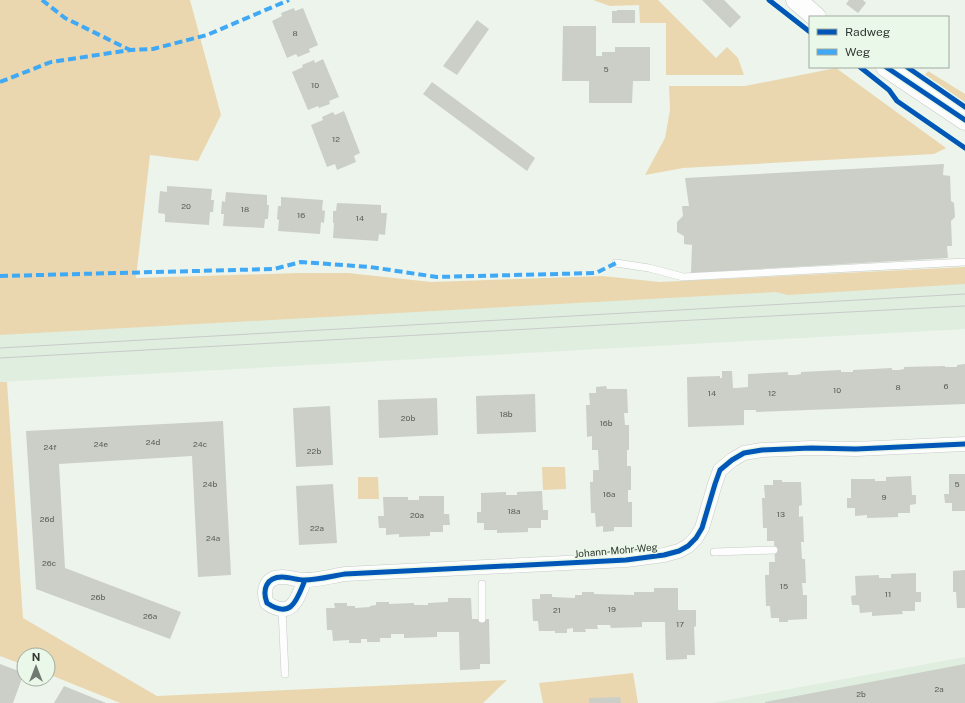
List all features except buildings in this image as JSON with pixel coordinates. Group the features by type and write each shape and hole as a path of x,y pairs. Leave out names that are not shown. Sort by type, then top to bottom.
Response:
{"street":[{"path":"796,0 815,16"},
{"path":"887,68 965,120"},
{"name":"Johann-Mohr-Weg","path":"282,610 274,608 267,603 264,592 267,584 273,579 282,577 305,580 345,574 626,560 664,555 679,551 688,546 696,538 702,528 720,470 732,460 744,453 762,450 811,448 856,449 965,444"},
{"path":"282,610 292,607 298,600 305,580"}],"lane":[{"path":"616,263 649,268 683,277 965,262"},
{"path":"714,552 774,550"},
{"path":"482,584 482,619"},
{"path":"282,610 285,674"}],"shaded area":[{"path":"0,0 190,0 221,115 198,161 150,155 136,278 348,273 431,282 602,276 660,282 965,267 965,284 788,295 776,292 0,335"},
{"path":"593,0 658,0 716,58 727,47 738,58 744,75 666,75 666,23 640,23 639,5 610,6"},
{"path":"836,68 946,148 934,154 683,168 645,175 665,138 670,110 669,86 745,86"},
{"path":"928,71 965,94 965,103 924,76"},
{"path":"965,268 965,329 0,382 0,323"},
{"path":"0,382 7,382 23,618 157,696 507,680 483,703 120,703 56,677 56,647 16,647 16,662 0,656"},
{"path":"542,467 565,467 566,489 543,490"},
{"path":"358,477 378,477 379,499 358,499"},
{"path":"965,657 965,703 712,703"},
{"path":"633,673 638,703 543,703 539,683"}],"tram line":[{"path":"0,348 965,294"},
{"path":"0,358 965,306"}],"marked path":[{"path":"42,0 65,18 130,50"},
{"path":"0,82 51,62 130,50 153,49 207,35 289,0"},
{"path":"0,276 274,269 301,262 370,267 437,277 596,273 616,263"}],"cycle path":[{"path":"769,0 809,31"},
{"path":"861,68 889,90 897,101 965,148"},
{"path":"887,68 965,120"},
{"path":"908,68 965,107"},
{"path":"305,580 299,594 296,600 288,608 275,608 267,603 265,589 269,582 272,579 285,577 309,580 345,574 626,560 664,555 679,551 688,546 696,538 702,528 720,470 732,460 744,453 762,450 811,448 856,449 965,444"}]}
